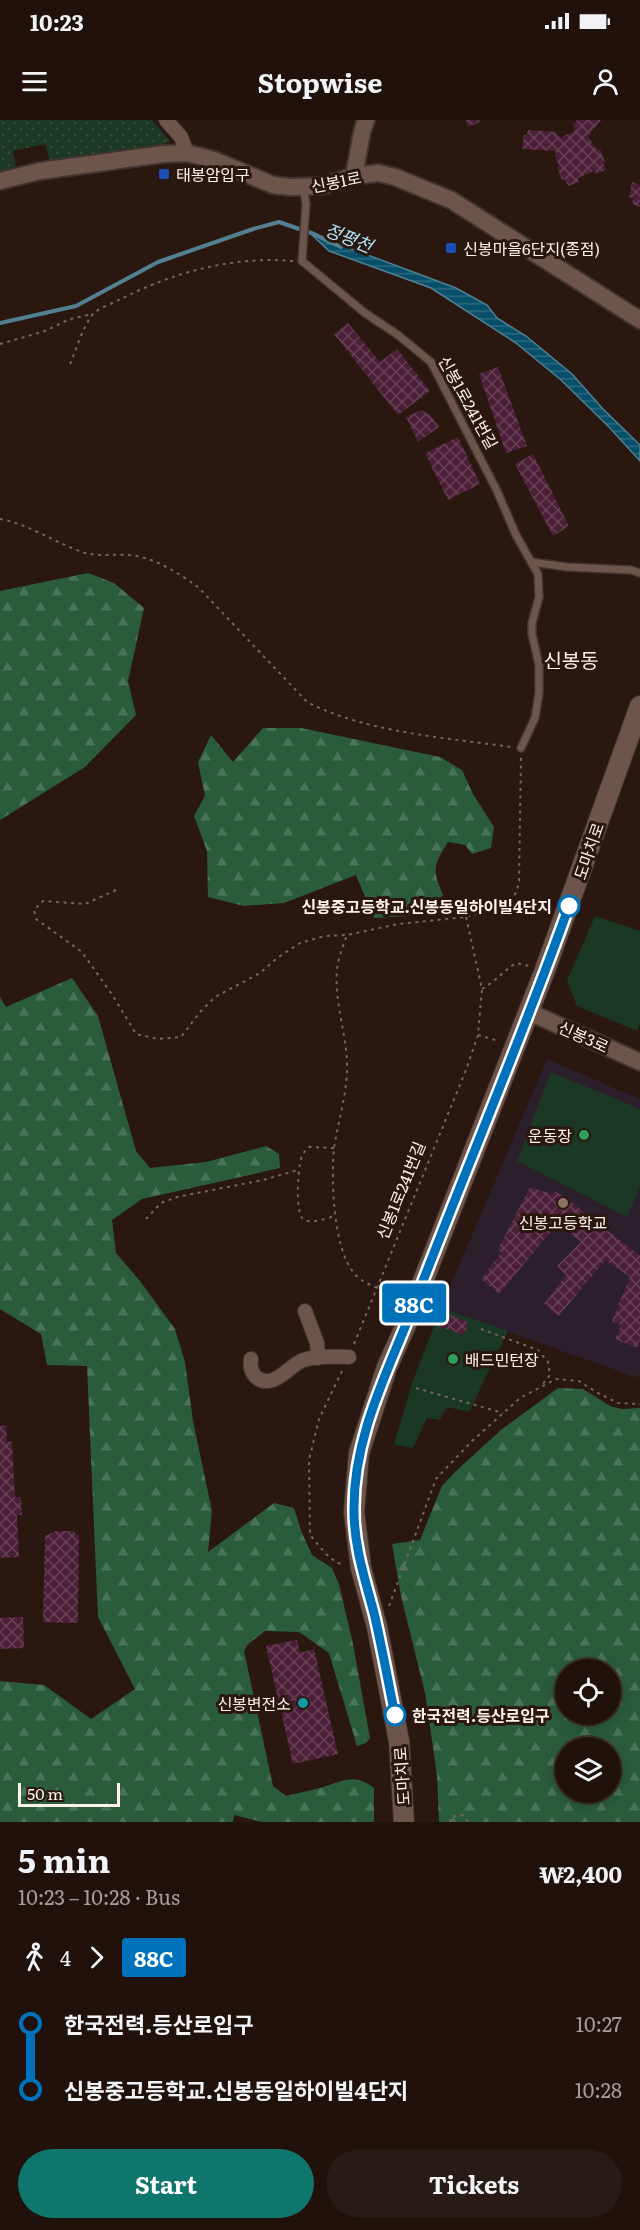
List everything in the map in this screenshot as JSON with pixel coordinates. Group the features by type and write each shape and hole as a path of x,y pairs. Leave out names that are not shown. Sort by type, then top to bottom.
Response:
{"main road":[{"name":"도마치로","path":"404,1822 399,1741 377,1627 361,1568 354,1512 359,1453 387,1367 516,1046 640,706"}],"street":[{"path":"166,120 181,137 188,153"},
{"path":"354,176 366,120"},
{"name":"신봉1로","path":"0,181 40,171 163,154 188,153 214,160 304,196 322,186 354,176 378,173 396,177 451,200 640,320"},
{"name":"신봉3로","path":"529,1012 640,1062"},
{"path":"305,1311 314,1335 318,1358"},
{"path":"251,1359 252,1371 257,1377 270,1381 277,1379 303,1360 349,1357"}],"lane":[{"path":"302,261 304,196"},
{"name":"신봉1로241번길","path":"302,261 365,314 398,335 431,362 537,574 540,585 532,634 539,665 539,693 535,718 520,748"},
{"path":"531,562 567,567 631,570 640,573"}],"path":[{"path":"0,344 45,330 69,319 93,314 144,287 188,271 245,261 302,261"},
{"path":"70,364 93,314"},
{"path":"0,519 14,521 85,553 108,556 128,555 146,559 183,576 199,588 307,702 327,712 395,729 520,748 522,787 517,891 512,899 466,917 398,924 347,935 326,936 300,943 260,973 215,997 181,1037 158,1039 136,1034 82,952 36,919 34,910 43,902 85,904 116,890"},
{"name":"신봉1로241번길","path":"361,1568 337,1563 310,1535 309,1460 319,1419 349,1357 466,1070 478,1035 482,989 466,917"},
{"path":"347,935 337,970 347,1063 345,1100 334,1148 335,1216 348,1266 363,1282 377,1288"},
{"path":"482,989 498,980 507,969 516,963 545,970"},
{"path":"478,1035 516,1046"},
{"path":"334,1148 309,1147 301,1155 298,1170 298,1210 305,1221 322,1220 335,1216"},
{"path":"146,1219 161,1203 177,1197 263,1180 298,1170"},
{"path":"482,1329 538,1350 548,1362 550,1375 541,1387"},
{"path":"377,1627 392,1600 436,1479 472,1441 520,1398 556,1379 579,1381 618,1403 640,1404"},
{"path":"416,1388 503,1413"},
{"path":"450,1822 451,1817 463,1815 468,1822"}],"shaded area":[{"name":"신봉고등학교","path":"547,1059 640,1099 640,1373 638,1378 441,1308"}],"green space":[{"path":"0,120 152,120 170,141 159,147 50,160 45,144 13,151 16,167 0,172"},
{"path":"88,573 114,583 144,608 128,681 136,715 85,767 0,820 0,591"},
{"path":"263,728 301,728 440,757 462,770 473,794 494,827 491,848 472,854 465,845 448,842 439,857 436,868 443,895 424,915 374,918 356,875 284,903 244,906 208,897 207,851 194,816 205,796 198,762 211,735 233,762"},
{"path":"595,916 640,931 640,1023 637,1031 577,1006 567,981"},
{"path":"72,978 98,1016 136,1151 150,1168 206,1162 266,1146 279,1154 280,1168 142,1199 112,1220 116,1253 175,1329 185,1362 193,1421 212,1511 208,1552 274,1503 294,1508 312,1555 332,1568 339,1584 353,1644 370,1738 366,1743 357,1746 329,1653 299,1632 265,1631 248,1644 244,1651 273,1786 286,1796 347,1780 360,1780 374,1788 374,1822 262,1822 234,1815 233,1822 0,1822 0,1681 44,1685 91,1719 135,1689 98,1617 87,1366 47,1365 41,1334 0,1309 0,997 6,1007"},
{"name":"운동장","path":"551,1072 640,1109 640,1186 627,1217 517,1161"},
{"path":"441,1308 508,1331 469,1412 447,1407 440,1420 427,1418 413,1448 394,1445 412,1383"},
{"path":"558,1388 583,1389 610,1406 622,1409 640,1408 640,1822 439,1822 437,1775 425,1693 401,1596 392,1544 420,1540 442,1486 501,1430"}],"water":[{"name":"정평천","path":"309,232 331,244 349,248 456,288 487,305 497,318 526,336 572,374 603,409 640,445 640,461 561,380 516,343 431,288 329,251"}],"building":[{"path":"466,120 479,120 480,122 468,127"},
{"path":"577,120 601,120 588,136 597,150 600,149 606,170 596,174 594,171 578,178 579,182 568,186 565,179 562,180 557,167 559,166 555,151 522,149 524,135 527,135 528,130 556,132 560,138 575,131 573,125"},
{"path":"632,182 639,184 640,187 640,207 632,204 633,198 629,197"},
{"path":"348,323 380,362 397,349 430,391 398,415 334,334"},
{"path":"498,367 527,446 506,453 479,374"},
{"path":"421,410 430,415 439,427 418,442 406,417"},
{"path":"458,437 480,484 448,500 425,453"},
{"path":"533,454 569,526 553,536 515,464"},
{"name":"신봉고등학교","path":"530,1187 552,1194 554,1191 564,1196 640,1256 640,1340 637,1348 615,1339 621,1325 612,1321 630,1277 605,1260 559,1316 544,1304 566,1275 557,1266 581,1242 558,1223 499,1294 481,1279 502,1252 497,1251"},
{"path":"443,1312 468,1322 464,1335 438,1326"},
{"path":"6,1425 7,1442 12,1441 15,1497 21,1497 22,1515 17,1515 19,1557 0,1558 0,1426"},
{"path":"56,1531 74,1531 79,1535 78,1623 43,1622 45,1536"},
{"path":"23,1617 24,1648 0,1649 0,1618"},
{"name":"신봉변전소","path":"297,1640 300,1653 314,1649 338,1754 293,1764 266,1646"}],"waterway":[{"name":"정평천","path":"0,323 76,306 158,262 279,222 314,234 341,247"}],"bus line":[{"name":"88C","path":"395,1715 377,1627 358,1551 354,1512 359,1453 387,1367 516,1046 569,906"}],"place":[{"name":"태봉암입구","path":"164,174"},
{"name":"신봉마을6단지(종점)","path":"451,248"},
{"name":"신봉중고등학교.신봉동일하이빌4단지","path":"569,906"},
{"name":"운동장","path":"584,1135"},
{"name":"신봉고등학교","path":"563,1203"},
{"name":"배드민턴장","path":"453,1359"},
{"name":"신봉변전소","path":"303,1703"},
{"name":"한국전력.등산로입구","path":"395,1715"}],"district":[{"name":"신봉동","path":"571,659"}]}
